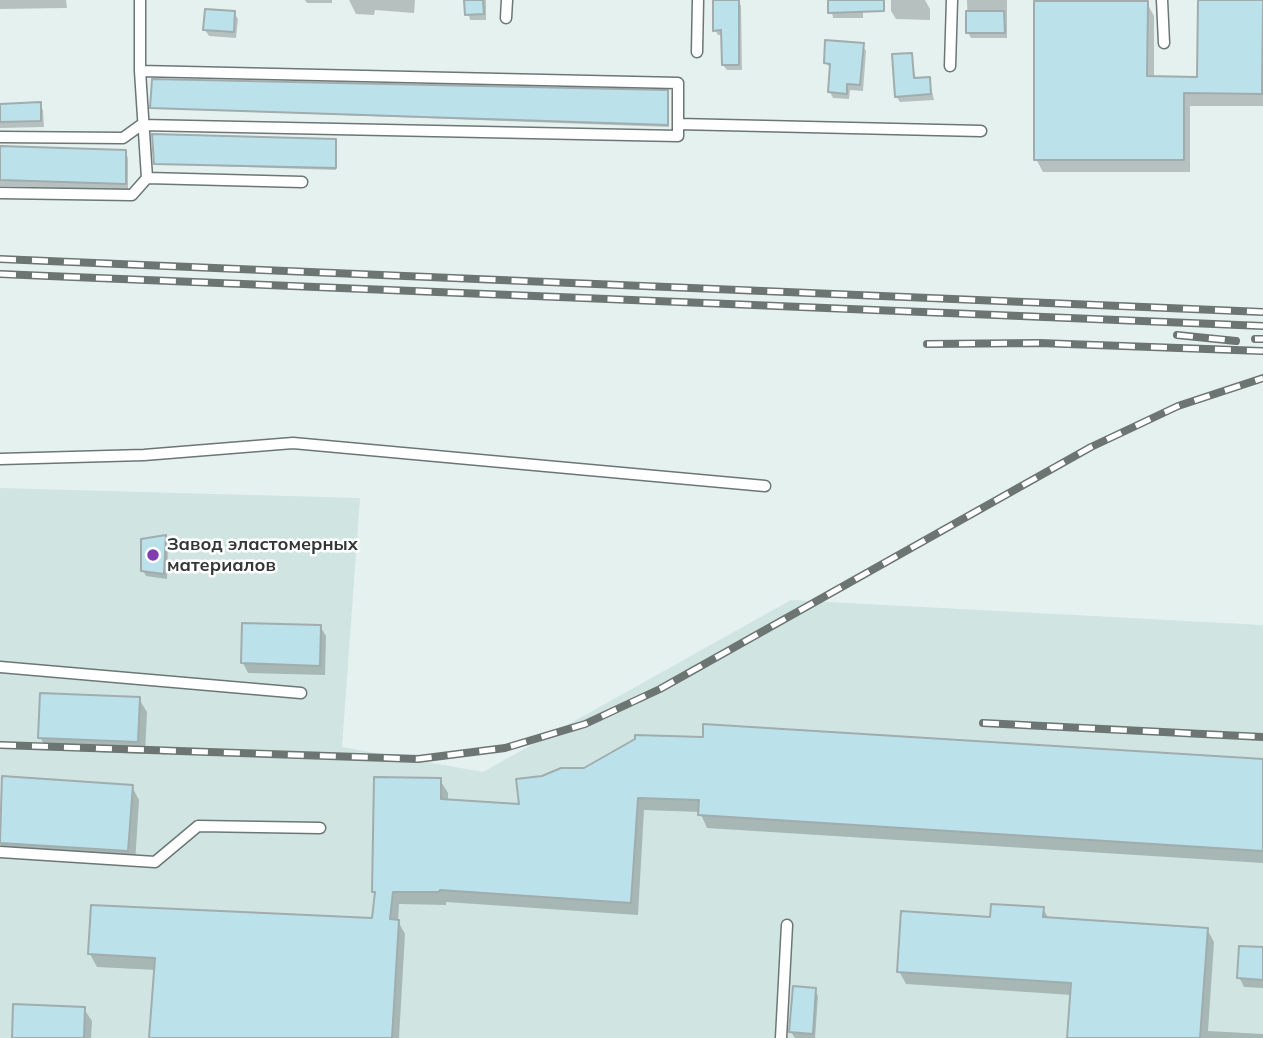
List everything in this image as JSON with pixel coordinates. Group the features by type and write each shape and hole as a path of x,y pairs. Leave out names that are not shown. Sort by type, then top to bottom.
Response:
{"lane":[{"path":"0,193 132,195 147,178 141,125 140,0"},
{"path":"506,18 507,0"},
{"path":"697,52 698,0"},
{"path":"950,66 952,0"},
{"path":"1162,0 1164,43"},
{"path":"0,137 123,138 141,125 678,136 678,83 139,71"},
{"path":"678,124 981,131"},
{"path":"147,178 302,182"},
{"path":"0,459 144,455 293,443 765,486"},
{"path":"0,667 301,693"},
{"path":"0,852 155,862 198,826 320,828"},
{"path":"781,1038 787,925"}],"shaded area":[{"path":"0,488 360,498 342,747 483,772 791,600 1263,625 1263,1038 0,1038"}],"building":[{"path":"464,0 483,0 484,14 465,15"},
{"path":"713,0 739,0 739,65 722,65 721,30 713,31"},
{"path":"828,0 884,0 884,11 828,13"},
{"path":"1198,0 1263,0 1262,94 1184,93 1184,160 1034,160 1034,1 1148,1 1147,76 1197,77"},
{"path":"205,9 235,11 234,32 203,30"},
{"path":"966,11 1004,11 1005,33 966,33"},
{"path":"825,40 864,43 860,85 847,84 847,94 828,92 830,64 824,63"},
{"path":"912,53 914,78 930,77 931,94 895,97 892,54"},
{"path":"152,79 668,90 668,125 150,108"},
{"path":"41,102 41,121 0,122 0,104"},
{"path":"152,134 336,139 336,168 154,164"},
{"path":"0,146 126,150 126,184 0,180"},
{"name":"Завод эластомерных материалов","path":"166,535 164,574 141,571 141,539"},
{"path":"242,623 321,625 320,666 241,663"},
{"path":"40,693 140,697 138,742 38,738"},
{"path":"703,724 1263,759 1263,851 698,815 699,800 638,798 631,903 440,890 393,892 390,919 399,920 392,1038 149,1038 155,958 88,954 91,905 372,918 375,892 372,892 374,777 441,778 441,799 519,804 516,779 542,776 561,768 584,768 635,739 635,735 703,737"},
{"path":"2,776 133,785 128,851 0,843"},
{"path":"991,904 1044,907 1043,917 1208,928 1200,1038 1067,1038 1071,983 897,972 901,911 990,917"},
{"path":"1239,946 1263,947 1263,980 1237,978"},
{"path":"793,986 816,988 813,1034 789,1032"},
{"path":"13,1004 85,1007 84,1038 12,1038"}],"railway":[{"path":"0,259 1263,312"},
{"path":"0,274 1263,326"},
{"path":"1177,335 1236,341"},
{"path":"1255,339 1263,339"},
{"path":"927,344 1039,343 1263,351"},
{"path":"0,745 418,759 505,748 585,724 660,689 1091,447 1178,406 1263,378"},
{"path":"983,723 1263,737"}],"place":[{"name":"Завод эластомерных материалов","path":"153,555"}]}
